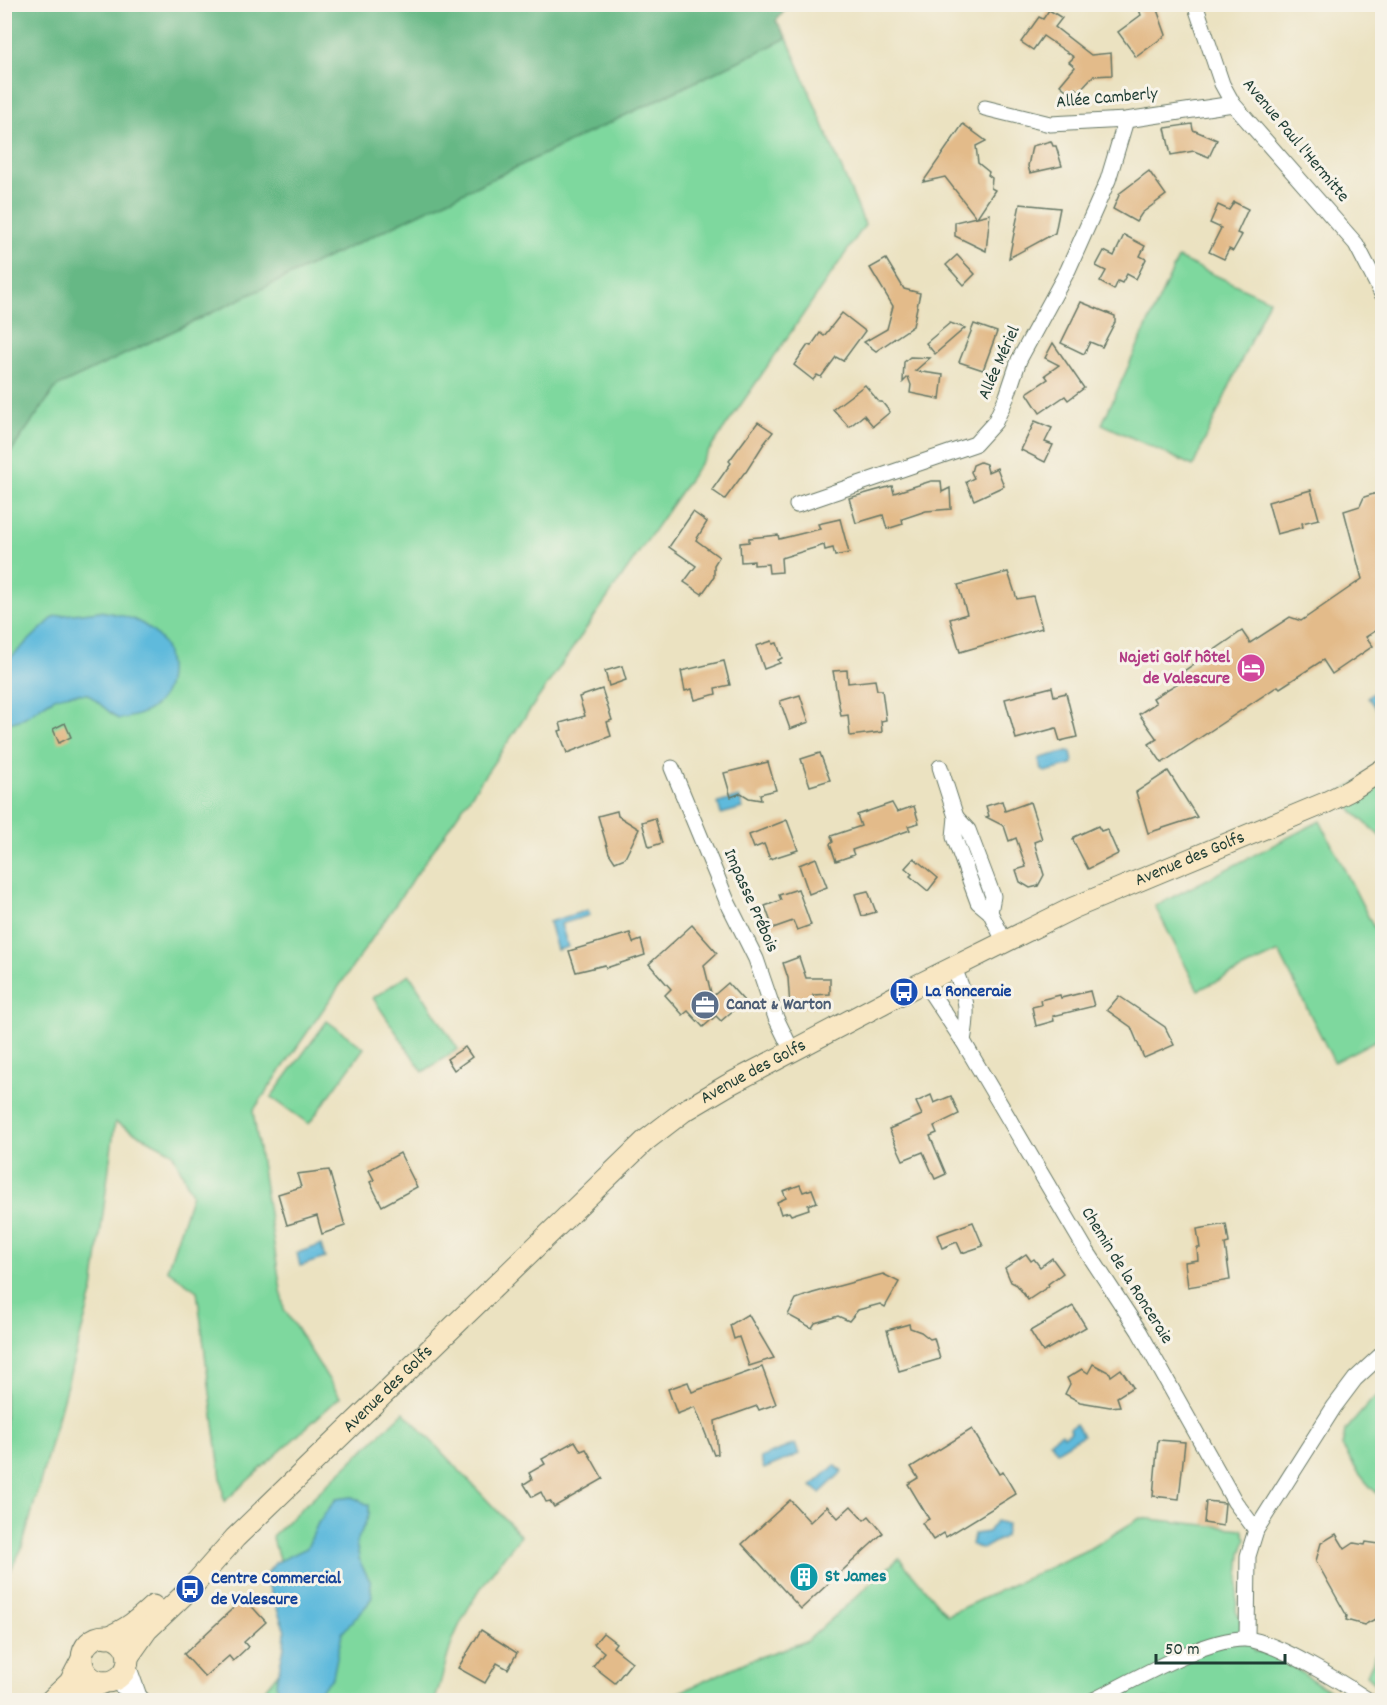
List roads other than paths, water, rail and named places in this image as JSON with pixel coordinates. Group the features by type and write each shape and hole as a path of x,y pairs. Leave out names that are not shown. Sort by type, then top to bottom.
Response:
{"main road":[{"name":"Avenue des Golfs","path":"128,1661 147,1630 190,1588 235,1538 645,1141 684,1111 792,1051 1004,941 1083,903 1325,803 1383,770"},
{"name":"Avenue des Golfs","path":"107,1636 120,1632 135,1622 182,1579 235,1538"},
{"path":"51,1701 70,1682 84,1652 93,1640 107,1636 121,1643 128,1661 125,1672 108,1682 91,1688 72,1701"},
{"path":"82,1659 87,1673 92,1678 108,1682"}],"street":[{"name":"Avenue Paul l'Hermitte","path":"1195,4 1222,84 1233,104 1356,244 1383,294"},
{"name":"Allée Camberly","path":"985,108 1050,124 1126,120 1233,104"},
{"name":"Allée Mériel","path":"797,505 975,444 995,422 1007,396 1019,360 1068,270 1104,190 1126,120"},
{"path":"940,767 956,817 968,830 993,896 990,912 1004,941"},
{"name":"Impasse Prébois","path":"672,768 727,901 756,959 776,1018 792,1051"},
{"path":"953,967 964,989 968,1018 963,1041"},
{"name":"Chemin de la Ronceraie","path":"924,982 963,1041 1086,1250 1139,1331 1235,1502 1256,1530"},
{"path":"1247,1639 1248,1556 1256,1530 1334,1407 1356,1379 1383,1354"},
{"path":"1094,1701 1165,1665 1222,1640 1247,1639 1264,1643 1313,1667 1368,1701"},
{"path":"128,1661 141,1698"},
{"path":"108,1682 141,1698"}],"water":[{"path":"100,611 141,623 155,633 163,643 168,660 169,678 162,697 148,710 118,719 88,694 69,694 51,700 23,718 5,723 5,661 55,616"},
{"path":"1382,687 1382,712 1379,714 1368,697"},
{"path":"1071,752 1072,765 1045,772 1042,770 1039,760 1041,758"},
{"path":"739,797 743,808 721,814 718,803"},
{"path":"588,910 590,915 561,924 568,947 557,950 549,922"},
{"path":"321,1245 325,1258 300,1266 297,1253"},
{"path":"1076,1424 1083,1435 1057,1451 1050,1441 1062,1433 1064,1436 1071,1432 1070,1428"},
{"path":"795,1444 799,1454 764,1469 760,1458"},
{"path":"835,1465 842,1472 820,1493 812,1486"},
{"path":"352,1497 369,1505 369,1515 356,1543 360,1562 370,1581 372,1597 342,1633 333,1677 312,1700 278,1700 276,1683 285,1631 265,1576 275,1563 307,1548 318,1523 336,1499"},
{"path":"996,1521 1007,1524 1005,1536 983,1549 972,1545 974,1534 988,1532"}],"place":[{"name":"Najeti Golf hôtel de Valescure","path":"1251,668"},
{"name":"La Ronceraie","path":"904,992"},
{"name":"Canat & Warton","path":"705,1005"},
{"name":"St James","path":"804,1577"},
{"name":"Centre Commercial de Valescure","path":"190,1589"}]}
